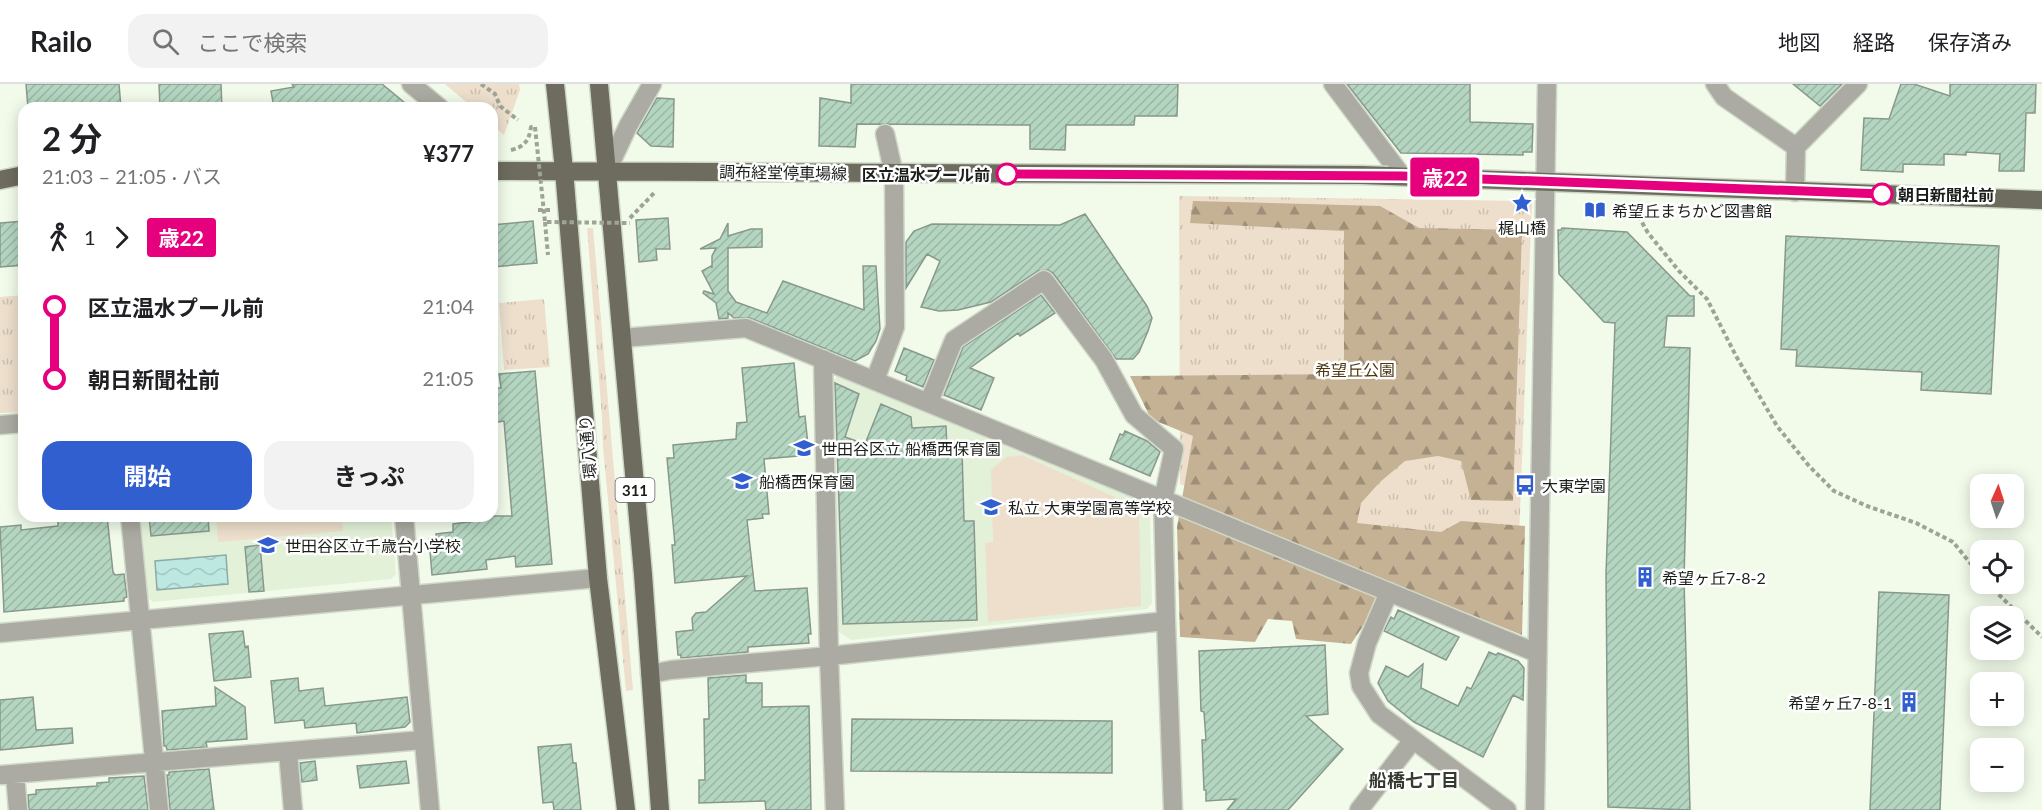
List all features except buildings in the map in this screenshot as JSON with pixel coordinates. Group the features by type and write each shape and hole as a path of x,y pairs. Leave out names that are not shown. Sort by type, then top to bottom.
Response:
{"main road":[{"name":"環八通り","path":"555,84 598,578 626,810"},
{"name":"311","path":"599,84 660,810"},
{"name":"調布経堂停車場線","path":"498,171 1395,176"},
{"path":"0,180 18,176"},
{"path":"1395,176 2042,200"}],"street":[{"path":"411,84 433,102"},
{"path":"607,171 628,126 652,84"},
{"path":"1333,84 1395,176"},
{"path":"1535,810 1547,84"},
{"path":"1715,84 1724,97 1796,147"},
{"path":"1795,192 1796,147 1858,84"},
{"path":"875,380 894,327 894,174 885,135"},
{"path":"929,402 954,340 1044,280 1104,360 1134,415 1174,449 1163,500 1173,810"},
{"path":"622,338 746,328 1537,653"},
{"path":"823,359 829,656 835,810"},
{"path":"0,425 18,424"},
{"path":"131,522 159,810"},
{"path":"405,522 430,810"},
{"path":"0,633 598,578"},
{"path":"1389,592 1367,643 1359,673 1361,686 1379,714 1507,810"},
{"path":"650,674 671,670 1166,621"},
{"path":"18,810 8,775 423,740"},
{"path":"1359,810 1413,740"},
{"path":"288,752 293,810"}],"path":[{"path":"481,84 495,94 500,106 518,120"},
{"path":"511,150 525,145 531,128 535,127 548,255"},
{"path":"1624,183 1633,210 1648,233 1679,271 1707,299 1736,356 1777,426 1809,466 1834,491 1867,507 1916,523 1953,542 1970,563"},
{"path":"545,222 630,223 630,216 654,193"},
{"path":"1998,594 2042,637"}],"shaded area":[{"name":"私立 大東学園高等学校","path":"841,374 1145,502 1150,513 1152,603 1147,609 851,640 838,631 832,381"},
{"name":"世田谷区立千歳台小学校","path":"140,522 392,522 396,574 391,579 153,602 146,595"}],"green space":[{"path":"445,84 519,84 520,90 504,135 498,130 498,102 466,102"},
{"name":"希望丘公園","path":"1179,196 1532,201 1516,616 1180,484"},
{"name":"希望丘公園","path":"1193,201 1380,206 1419,228 1522,230 1513,501 1471,500 1461,461 1438,456 1405,461 1380,482 1361,503 1357,523 1441,532 1461,521 1525,526 1522,635 1392,583 1351,644 1296,639 1292,621 1268,619 1255,642 1180,637 1177,527 1193,436 1151,419 1130,376 1344,374 1344,231 1190,223"},
{"path":"587,228 593,228 633,690 626,691 603,447"},
{"path":"18,296 18,412 0,413 0,297"},
{"path":"544,299 550,367 504,370 499,303"},
{"path":"1022,455 1139,508 1141,606 988,622 985,543 993,542 991,470 1006,457"},
{"path":"216,522 342,522 343,531 218,542"}],"water":[{"path":"226,555 228,584 157,590 155,561"}],"bus line":[{"name":"歳22","path":"1007,174 1362,175 1882,194"}],"place":[{"name":"区立温水プール前","path":"1007,174"},
{"name":"朝日新聞社前","path":"1882,194"},
{"name":"梶山橋","path":"1522,203"},
{"name":"希望丘まちかど図書館","path":"1595,210"},
{"name":"世田谷区立 船橋西保育園","path":"804,448"},
{"name":"船橋西保育園","path":"742,481"},
{"name":"大東学園","path":"1525,485"},
{"name":"私立 大東学園高等学校","path":"991,507"},
{"name":"世田谷区立千歳台小学校","path":"268,545"},
{"name":"希望ヶ丘7-8-2","path":"1645,577"},
{"name":"希望ヶ丘7-8-1","path":"1909,702"}],"district":[{"name":"船橋七丁目","path":"1414,780"}]}
